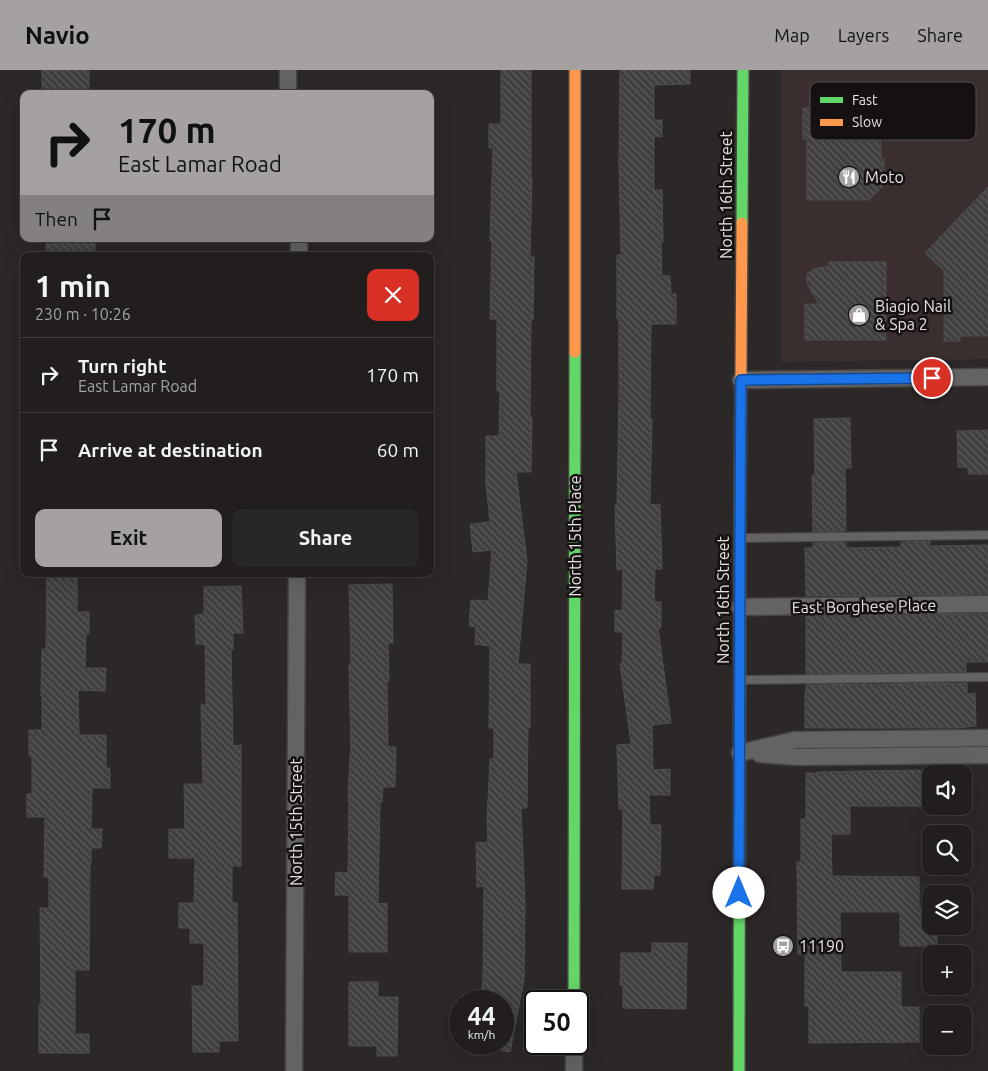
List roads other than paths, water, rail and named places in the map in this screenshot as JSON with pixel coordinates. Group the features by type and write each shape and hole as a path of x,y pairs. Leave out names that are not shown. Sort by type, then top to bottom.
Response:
{"main road":[{"name":"North 15th Place","path":"574,990 576,704 575,70"},
{"name":"North 16th Street","path":"739,1071 743,70"}],"street":[{"path":"288,70 288,90"},
{"path":"741,380 988,378"},
{"name":"North 15th Street","path":"294,1071 297,577"},
{"name":"East Borghese Place","path":"740,608 988,604"},
{"path":"740,753 795,740 988,738"},
{"path":"740,753 798,757 988,755"},
{"path":"574,1055 574,1071"}],"lane":[{"path":"740,538 988,535"},
{"path":"740,680 988,677"}],"place":[{"name":"Moto","path":"849,177"},
{"name":"Biagio Nail & Spa 2","path":"859,315"},
{"name":"11190","path":"783,946"}]}
